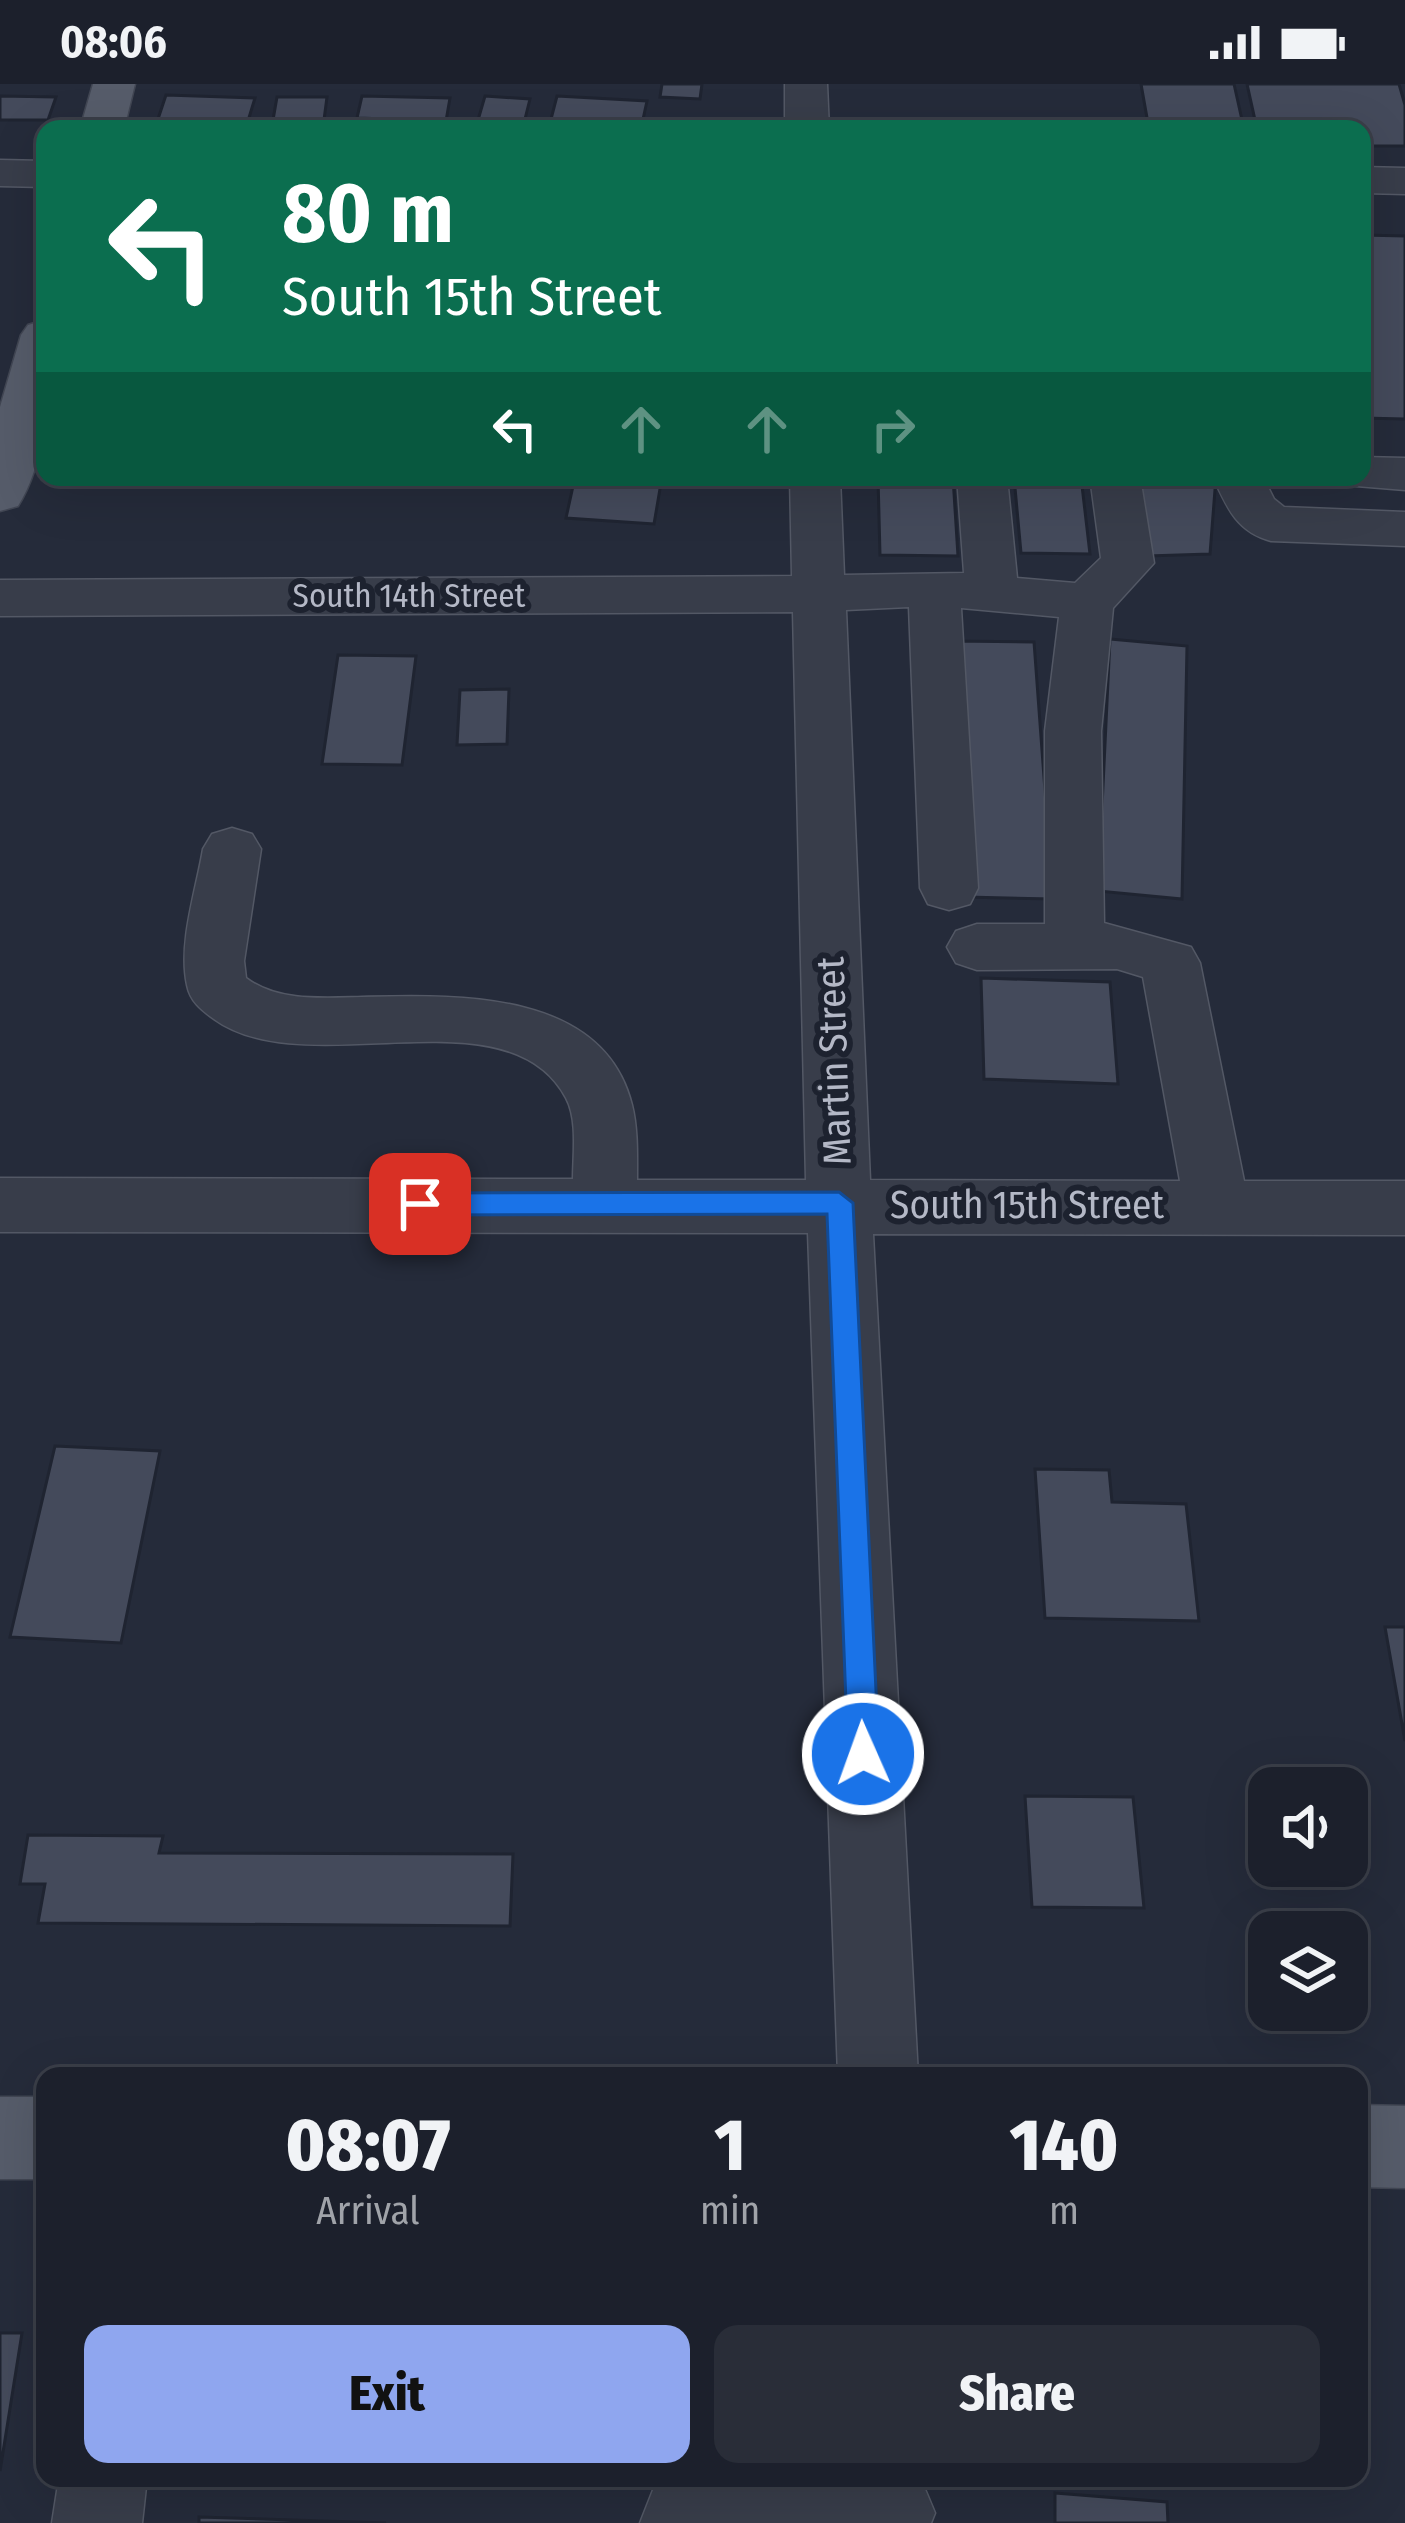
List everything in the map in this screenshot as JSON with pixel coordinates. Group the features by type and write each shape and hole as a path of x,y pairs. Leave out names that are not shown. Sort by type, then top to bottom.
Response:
{"main road":[{"path":"104,120 114,84"},
{"path":"0,494 36,367"},
{"path":"0,2138 36,2138"},
{"path":"1368,2146 1405,2146"}],"street":[{"path":"806,84 807,120"},
{"path":"0,173 36,174"},
{"path":"1371,180 1405,181"},
{"path":"1371,473 1405,474"},
{"name":"Martin Street","path":"814,486 839,1203 878,2067"},
{"path":"983,486 992,590"},
{"path":"1075,946 1073,731 1087,602 1128,562 1116,486"},
{"path":"1242,486 1253,509 1271,524 1405,529"},
{"path":"934,588 949,887"},
{"name":"South 14th Street","path":"0,598 817,594 934,588 1087,602"},
{"path":"232,849 214,962 217,989 250,1012 303,1023 469,1021 525,1028 578,1061 599,1097 606,1204"},
{"path":"977,947 1117,946 1171,963 1217,1206"},
{"name":"South 15th Street","path":"0,1205 839,1203 1405,1208"},
{"path":"98,2523 103,2487"},
{"path":"684,2507 891,2505"}],"building":[{"path":"662,84 702,84 700,99 660,97"},
{"path":"1141,84 1234,84 1242,120 1147,120"},
{"path":"1247,84 1399,84 1405,105 1405,146 1371,146 1371,120 1255,120"},
{"path":"166,95 255,98 248,120 158,119"},
{"path":"0,96 56,97 48,120 0,120"},
{"path":"362,96 450,98 446,120 357,118"},
{"path":"485,96 530,99 525,120 478,120"},
{"path":"557,96 647,101 643,120 551,119"},
{"path":"277,97 327,97 324,120 273,120"},
{"path":"1371,235 1405,236 1405,419 1371,418"},
{"path":"573,486 660,486 654,524 566,518"},
{"path":"878,486 954,486 958,556 880,555"},
{"path":"1015,486 1082,486 1090,554 1021,553"},
{"path":"1139,486 1215,486 1210,554 1147,556"},
{"path":"1110,639 1187,646 1182,899 1098,891"},
{"path":"953,641 1034,642 1053,899 965,897"},
{"path":"338,655 416,656 402,765 322,764"},
{"path":"509,689 507,744 457,745 460,690"},
{"path":"981,978 1110,982 1118,1084 984,1079"},
{"path":"55,1446 160,1451 121,1643 10,1637"},
{"path":"1035,1469 1109,1470 1112,1502 1186,1504 1199,1621 1045,1618"},
{"path":"1385,1627 1405,1627 1405,1741"},
{"path":"1025,1796 1133,1797 1144,1908 1032,1907"},
{"path":"28,1835 163,1836 159,1853 513,1854 510,1926 38,1923 45,1884 20,1884"},
{"path":"0,2333 22,2333 0,2471"},
{"path":"1055,2493 1167,2502 1168,2523 1055,2523"},
{"path":"199,2517 386,2523 199,2523"}],"route":[{"path":"420,1204 839,1203 863,1754"}]}
